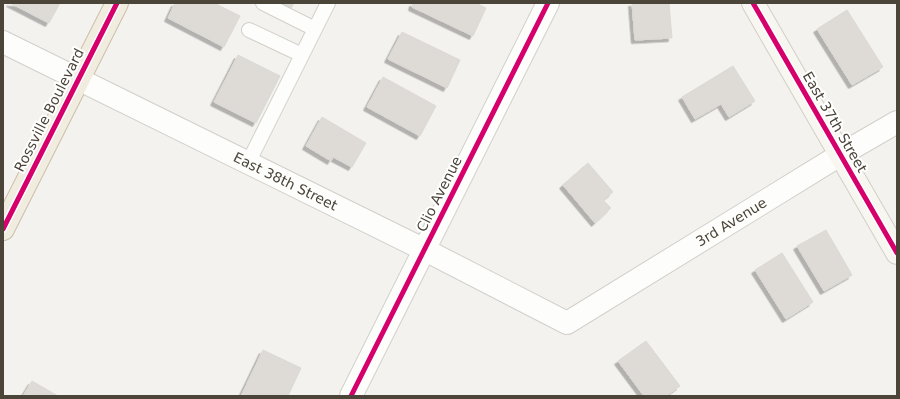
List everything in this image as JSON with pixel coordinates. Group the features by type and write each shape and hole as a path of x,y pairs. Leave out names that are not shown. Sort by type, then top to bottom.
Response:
{"highway":[{"name":"Rossville Boulevard","path":"3,229 117,3"}],"main road":[{"name":"East 37th Street","path":"753,3 897,253"}],"street":[{"name":"Clio Avenue","path":"351,396 548,3"},
{"name":"East 38th Street","path":"3,42 425,250 567,323"},
{"name":"3rd Avenue","path":"567,323 840,155 897,122"}],"lane":[{"path":"262,3 315,29"},
{"path":"248,163 328,3"},
{"path":"249,30 302,55"}],"building":[{"path":"10,3 60,3 49,23"},
{"path":"175,3 214,3 240,16 224,47 168,18"},
{"path":"277,3 294,3 290,10"},
{"path":"413,3 476,3 486,8 473,36 412,7"},
{"path":"632,3 669,3 672,38 635,40"},
{"path":"847,10 883,67 852,85 817,29"},
{"path":"402,32 460,60 447,88 388,59"},
{"path":"238,55 280,76 256,123 214,102"},
{"path":"733,66 755,101 729,117 721,104 695,119 682,97"},
{"path":"383,77 436,106 420,136 367,107"},
{"path":"322,117 366,143 352,167 333,157 331,161 306,146"},
{"path":"588,163 613,192 603,200 611,208 595,223 563,185"},
{"path":"826,230 852,275 824,291 797,246"},
{"path":"782,253 813,302 786,319 755,270"},
{"path":"646,341 680,386 666,396 644,396 618,361"},
{"path":"263,350 301,368 288,396 241,396"},
{"path":"32,381 58,396 23,396"}],"cycle path":[{"path":"3,229 117,3"},
{"path":"351,396 548,3"},
{"path":"753,3 897,253"}]}
